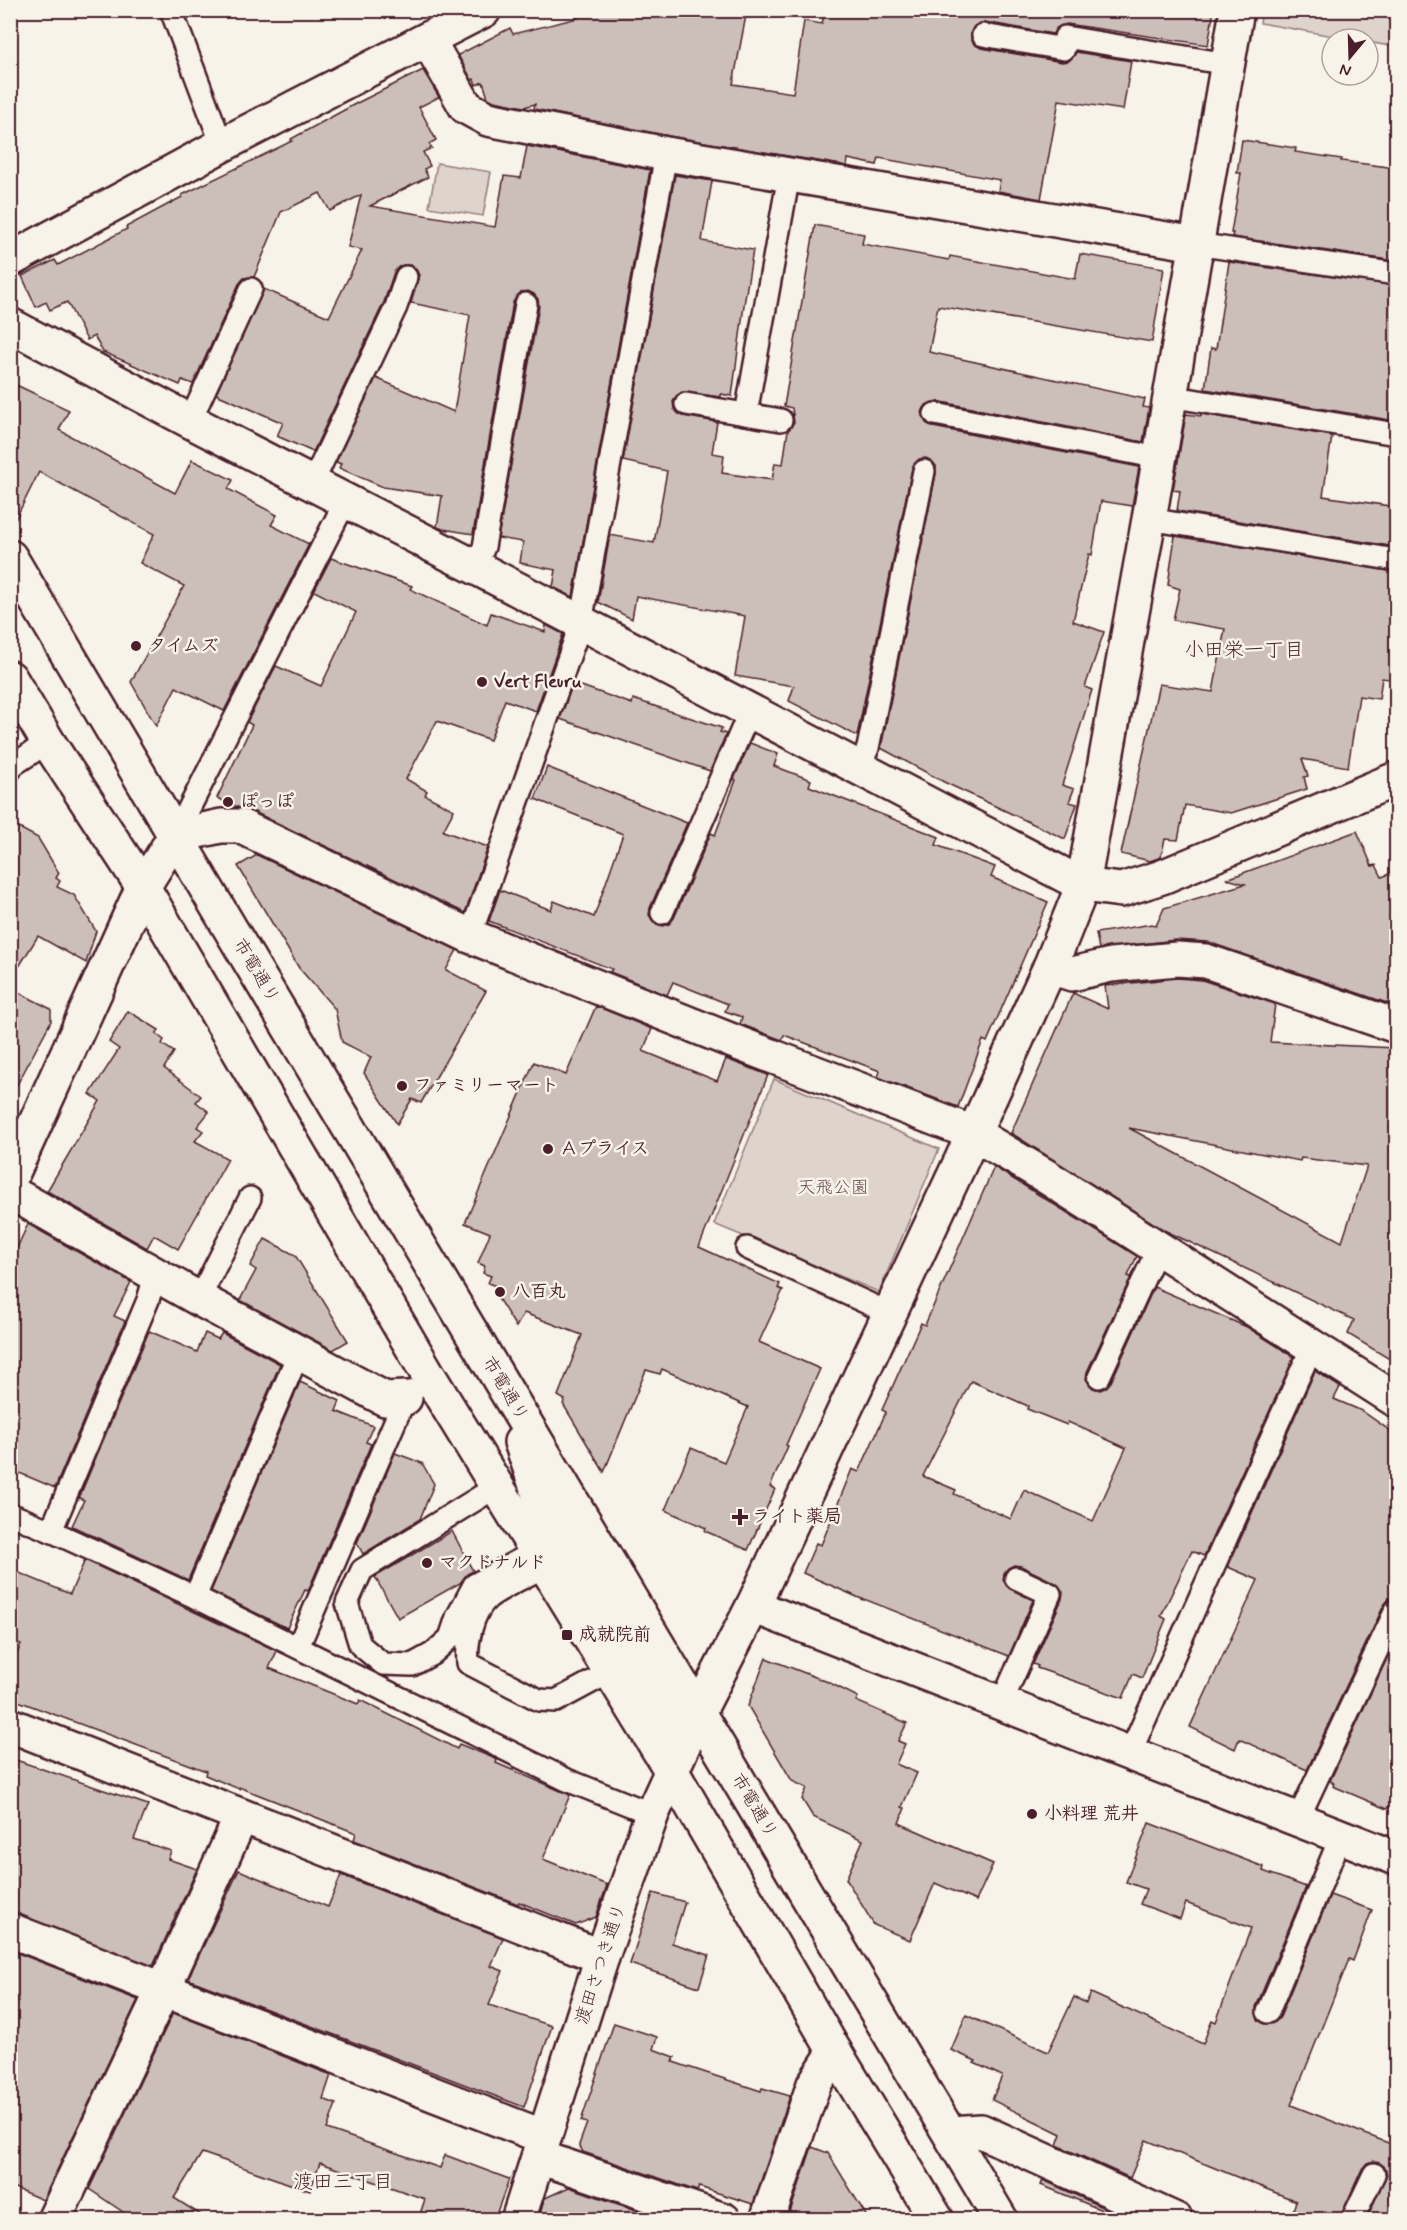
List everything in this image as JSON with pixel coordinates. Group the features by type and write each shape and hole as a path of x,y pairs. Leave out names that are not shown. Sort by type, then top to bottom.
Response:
{"street":[{"path":"10,260 222,145 484,10"},
{"name":"渡田さつき通り","path":"518,2220 602,1957 652,1814 698,1713 753,1606 973,1133 1050,967 1083,885 1160,458 1237,10"},
{"path":"428,40 466,107 488,119 666,154 1196,244"},
{"path":"10,325 345,502 475,567 1083,885 1121,890 1162,877 1396,779"},
{"name":"市電通り","path":"10,556 1001,2220"},
{"path":"10,678 48,742 143,887 417,1387 496,1486 671,1770 835,2052 937,2220"},
{"path":"10,1179 143,887 175,836 221,826 240,826 470,936 740,1044 973,1133 1396,1400"},
{"path":"1050,967 1072,974 1111,965 1178,959 1206,962 1396,1026"},
{"path":"10,1192 199,1299 385,1399 417,1387"},
{"path":"498,1378 542,1503 670,1720 671,1770"},
{"path":"753,1606 1396,1858"},
{"path":"698,1713 695,1783 829,2006 865,2101"},
{"path":"10,1725 602,1957"},
{"path":"54,2220 163,1990 241,1816"},
{"path":"10,1930 163,1990 541,2147 724,2220"},
{"path":"767,2220 814,2084 835,2052"},
{"path":"951,2133 981,2131 1176,2220"}],"lane":[{"path":"171,10 222,145"},
{"path":"983,35 1064,49 1065,37 1228,64"},
{"path":"470,936 581,623 666,154"},
{"path":"746,414 789,175"},
{"path":"1196,244 1396,274"},
{"path":"312,484 396,307 406,277"},
{"path":"190,421 251,289"},
{"path":"475,567 484,547 526,304"},
{"path":"1170,396 1396,434"},
{"path":"686,404 781,420"},
{"path":"935,414 1160,458"},
{"path":"859,768 868,748 924,471"},
{"path":"175,836 345,502"},
{"path":"1149,519 1396,560"},
{"path":"662,913 750,711"},
{"path":"10,770 48,742"},
{"path":"199,1299 250,1198"},
{"path":"747,1248 889,1313"},
{"path":"1099,1377 1158,1248"},
{"path":"51,1531 148,1300 156,1273"},
{"path":"1130,1753 1312,1347"},
{"path":"195,1597 299,1352"},
{"path":"298,1647 417,1387"},
{"path":"496,1486 362,1570 347,1603 360,1645 383,1664 412,1665 432,1654 450,1638 457,1617 474,1585 540,1558"},
{"path":"10,1514 195,1597 567,1780 652,1814"},
{"path":"540,1558 488,1599 476,1615 467,1648 468,1663 539,1700 556,1701 610,1672"},
{"path":"1001,1704 1050,1594 1016,1578"},
{"path":"1298,1819 1396,1610"},
{"path":"1268,2012 1341,1836"},
{"path":"1352,2220 1374,2174"}],"green space":[{"path":"1262,11 1396,11 1396,47 1380,44 1380,27 1320,27 1320,34 1260,23"},
{"path":"437,163 491,172 483,216 429,207"},
{"name":"天飛公園","path":"774,1079 939,1149 879,1292 714,1224"}],"building":[{"path":"578,10 747,10 733,84 793,93 804,21 822,24 825,10 1214,10 1208,45 1067,24 1060,26 1053,34 985,22 974,26 971,39 981,48 1062,62 1069,61 1076,52 1131,61 1123,110 1059,100 1041,199 998,191 1000,180 879,158 877,165 848,159 847,166 669,136 534,109 535,104 524,107 494,101 488,98 483,82 476,85 474,79 472,80 458,55 510,28 513,34 578,18"},
{"path":"423,70 439,97 419,107 436,140 429,144 432,148 423,152 430,166 424,169 428,177 370,206 495,227 504,176 521,178 527,146 650,170 573,597 553,587 556,570 520,563 523,542 498,538 539,306 534,294 528,291 521,292 513,302 473,534 437,527 442,496 383,487 339,468 341,464 336,462 376,378 454,412 470,315 411,303 419,275 411,265 403,265 394,272 384,302 313,452 277,436 283,423 216,394 264,289 329,317 362,250 348,247 361,195 330,211 320,193 281,212 254,277 244,278 239,284 193,384 182,380 180,385 103,352 94,336 87,340 67,302 50,310 46,302 36,307 22,276 55,260 58,265 127,229 126,227 182,195 292,141 291,139 357,103"},
{"path":"1242,140 1296,148 1295,152 1342,159 1341,161 1396,168 1396,261 1232,237 1241,173 1237,173"},
{"path":"675,175 712,181 702,241 753,250 732,396 721,394 721,397 682,392 673,402 674,409 683,416 717,422 712,453 724,455 722,473 772,480 775,463 783,464 788,430 794,422 792,408 784,406 815,225 864,234 862,244 949,260 950,256 1075,279 1080,254 1164,268 1152,342 938,306 929,352 1145,399 1143,407 1149,408 1143,442 937,401 926,405 922,412 926,423 933,427 1139,467 1132,506 1101,501 1092,555 1089,554 1073,621 1104,632 1085,687 1092,690 1062,785 1074,789 1069,802 1077,804 1065,839 944,782 881,748 936,474 936,466 932,461 926,458 919,459 912,468 857,736 789,701 794,686 735,676 745,616 636,596 632,619 598,602 610,535 654,543 667,471 623,461"},
{"path":"1229,262 1396,286 1396,421 1205,389 1211,348 1216,349"},
{"path":"10,382 69,410 59,430 175,493 192,460 233,480 228,489 277,515 271,525 309,544 224,711 176,687 156,726 131,682 184,586 140,563 154,534 39,472 10,530"},
{"path":"1186,414 1201,416 1201,414 1332,436 1323,496 1396,507 1396,547 1177,511 1180,491 1173,490"},
{"path":"1175,536 1396,572 1396,680 1382,678 1379,699 1359,696 1348,767 1302,759 1308,776 1304,777 1307,789 1231,813 1185,805 1178,840 1165,839 1161,857 1150,861 1121,854 1159,684 1213,692 1225,629 1173,620 1180,589 1168,585"},
{"path":"331,558 412,586 410,589 487,625 491,613 545,632 546,625 563,634 536,711 505,700 490,740 437,721 406,779 427,791 425,795 454,810 443,831 488,847 465,913 248,809 217,798 252,725 247,722 276,666 321,686 356,612 314,591"},
{"path":"573,683 632,704 633,699 722,728 720,732 726,734 710,771 560,719"},
{"path":"750,743 778,754 774,766 811,780 809,786 939,837 936,845 995,867 991,877 1048,902 987,1042 983,1040 958,1107 878,1077 880,1071 784,1035 782,1040 740,1024 742,1017 725,1011 728,1004 673,982 667,995 610,972 612,969 489,921 500,890 551,910 554,901 594,917 623,834 535,799 547,767 687,823 650,908 649,915 656,924 663,926 669,924 674,918 711,833 715,835 736,780 734,779"},
{"path":"10,823 38,838 59,873 56,878 60,881 57,887 74,895 96,931 86,963 38,936 10,981"},
{"path":"1357,831 1372,866 1376,865 1382,877 1396,871 1396,1006 1208,942 1175,940 1099,949 1096,933 1152,924 1156,926 1164,908 1245,884 1227,879"},
{"path":"257,855 457,950 446,970 486,991 421,1103 412,1099 397,1124 364,1073 371,1057 342,1042 335,1009 299,968 238,866"},
{"path":"1177,978 1202,980 1275,1004 1270,1042 1396,1048 1396,1363 1348,1334 1354,1320 1164,1230 1011,1133 1073,993 1108,1009 1105,986","holes":["1129,1128 1300,1161 1301,1158 1367,1166 1342,1242"]},
{"path":"10,988 51,1009 51,1021 10,1098"},
{"path":"596,1006 652,1029 643,1051 717,1081 726,1059 768,1075 699,1247 780,1284 778,1288 783,1290 759,1342 820,1369 786,1445 788,1446 770,1487 775,1489 748,1550 665,1510 691,1448 724,1462 748,1407 662,1369 660,1374 646,1370 604,1472 563,1404 565,1400 558,1396 582,1335 524,1313 516,1327 494,1292 496,1286 488,1283 491,1276 483,1273 485,1266 478,1263 490,1233 465,1223 534,1062 566,1075"},
{"path":"128,1011 159,1030 156,1034 164,1040 162,1044 174,1052 164,1068 201,1096 196,1102 209,1112 197,1127 203,1131 195,1141 228,1159 178,1249 154,1235 147,1248 47,1191 100,1101 90,1094 119,1049 109,1042"},
{"path":"994,1167 1137,1256 1128,1276 1131,1277 1087,1372 1086,1379 1093,1388 1101,1390 1111,1382 1154,1287 1247,1327 1294,1357 1204,1556 1192,1551 1161,1616 1166,1619 1142,1678 1133,1674 1123,1698 1037,1668 1038,1666 1033,1664 1063,1592 1056,1583 1021,1566 1014,1565 1008,1568 1003,1580 1010,1589 1033,1600 1009,1656 864,1600 803,1573 816,1543 821,1545 852,1469 859,1472 886,1412 882,1410 921,1323 925,1325","holes":["971,1381 1028,1406 1027,1409 1067,1425 1068,1422 1126,1448 1093,1521 1024,1490 1011,1519 954,1494 956,1490 923,1476"]},
{"path":"28,1224 131,1282 114,1316 125,1321 55,1488 10,1469 10,1263"},
{"path":"265,1239 295,1255 348,1341 333,1350 240,1300 256,1270 250,1266"},
{"path":"149,1331 197,1352 205,1333 218,1339 222,1333 280,1364 188,1580 72,1526 84,1500 79,1498"},
{"path":"1315,1371 1340,1387 1334,1399 1362,1411 1396,1435 1396,1598 1389,1599 1384,1605 1307,1770 1239,1739 1235,1749 1190,1727 1258,1580 1228,1567"},
{"path":"300,1382 340,1401 336,1411 373,1426 366,1442 371,1444 308,1591 305,1590 287,1628 211,1591"},
{"path":"395,1453 422,1463 434,1484 420,1519 363,1554 357,1543"},
{"path":"452,1531 473,1571 467,1574 460,1583 398,1618 375,1577"},
{"path":"85,1560 277,1651 269,1668 358,1704 360,1700 457,1749 459,1744 491,1757 497,1760 496,1763 570,1795 543,1859 607,1885 596,1917 576,1925 519,1902 518,1904 354,1840 356,1833 205,1775 206,1771 10,1698 10,1671 21,1644 10,1641 10,1569 70,1594"},
{"path":"1396,1639 1396,1810 1388,1807 1387,1809 1333,1786 1334,1783 1330,1781"},
{"path":"766,1658 828,1682 858,1697 856,1701 907,1723 898,1741 905,1744 896,1764 917,1773 902,1807 905,1808 899,1823 993,1864 976,1901 935,1883 910,1940 874,1925 846,1879 863,1840 813,1817 802,1799 807,1788 792,1781 748,1706"},
{"path":"10,1758 148,1805 134,1839 171,1851 168,1859 197,1869 153,1966 10,1912"},
{"path":"1149,1823 1264,1867 1263,1871 1306,1887 1256,2007 1258,2019 1264,2024 1275,2022 1280,2017 1330,1895 1372,1910 1353,1961 1349,1959 1291,2105 1396,2146 1396,2220 1366,2220 1387,2174 1384,2166 1374,2161 1367,2163 1362,2169 1339,2220 1290,2220 1296,2201 1146,2140 1130,2178 1057,2145 1061,2134 992,2100 1002,2076 951,2050 966,2015 1048,2052 1074,1997 1086,2003 1091,1993 1203,2044 1212,2020 1216,2022 1251,1928 1186,1903 1180,1919 1140,1904 1146,1889 1126,1882"},
{"path":"239,1870 328,1907 341,1875 503,1938 491,1966 503,1971 489,2005 552,2026 524,2107 188,1979"},
{"path":"653,1893 685,1902 672,1943 709,1955 699,1987 630,1964"},
{"path":"10,1950 138,2000 43,2200 10,2186"},
{"path":"173,2013 331,2075 323,2099 336,2104 327,2129 440,2168 445,2155 509,2179 494,2220 418,2220 425,2199 320,2163 310,2191 202,2153 174,2198 209,2220 135,2220 89,2189"},
{"path":"614,2023 657,2037 653,2049 675,2057 673,2062 761,2091 762,2088 790,2096 753,2204 699,2187 697,2191 583,2152 579,2145 587,2123 581,2121"},
{"path":"812,2147 828,2153 869,2220 804,2220 789,2215"},
{"path":"1043,2180 1115,2213 1114,2215 1041,2185"},
{"path":"569,2187 650,2215 648,2220 538,2220 545,2198"}],"place":[{"name":"タイムズ","path":"136,646"},
{"name":"Vert Fleuru","path":"482,682"},
{"name":"ぽっぽ","path":"228,802"},
{"name":"ファミリーマート","path":"402,1086"},
{"name":"Ａプライス","path":"548,1149"},
{"name":"八百丸","path":"500,1292"},
{"name":"ライト薬局","path":"740,1517"},
{"name":"マクドナルド","path":"427,1563"},
{"name":"成就院前","path":"567,1635"},
{"name":"小料理 荒井","path":"1032,1814"}],"district":[{"name":"小田栄一丁目","path":"1244,650"},
{"name":"渡田三丁目","path":"343,2182"}]}
